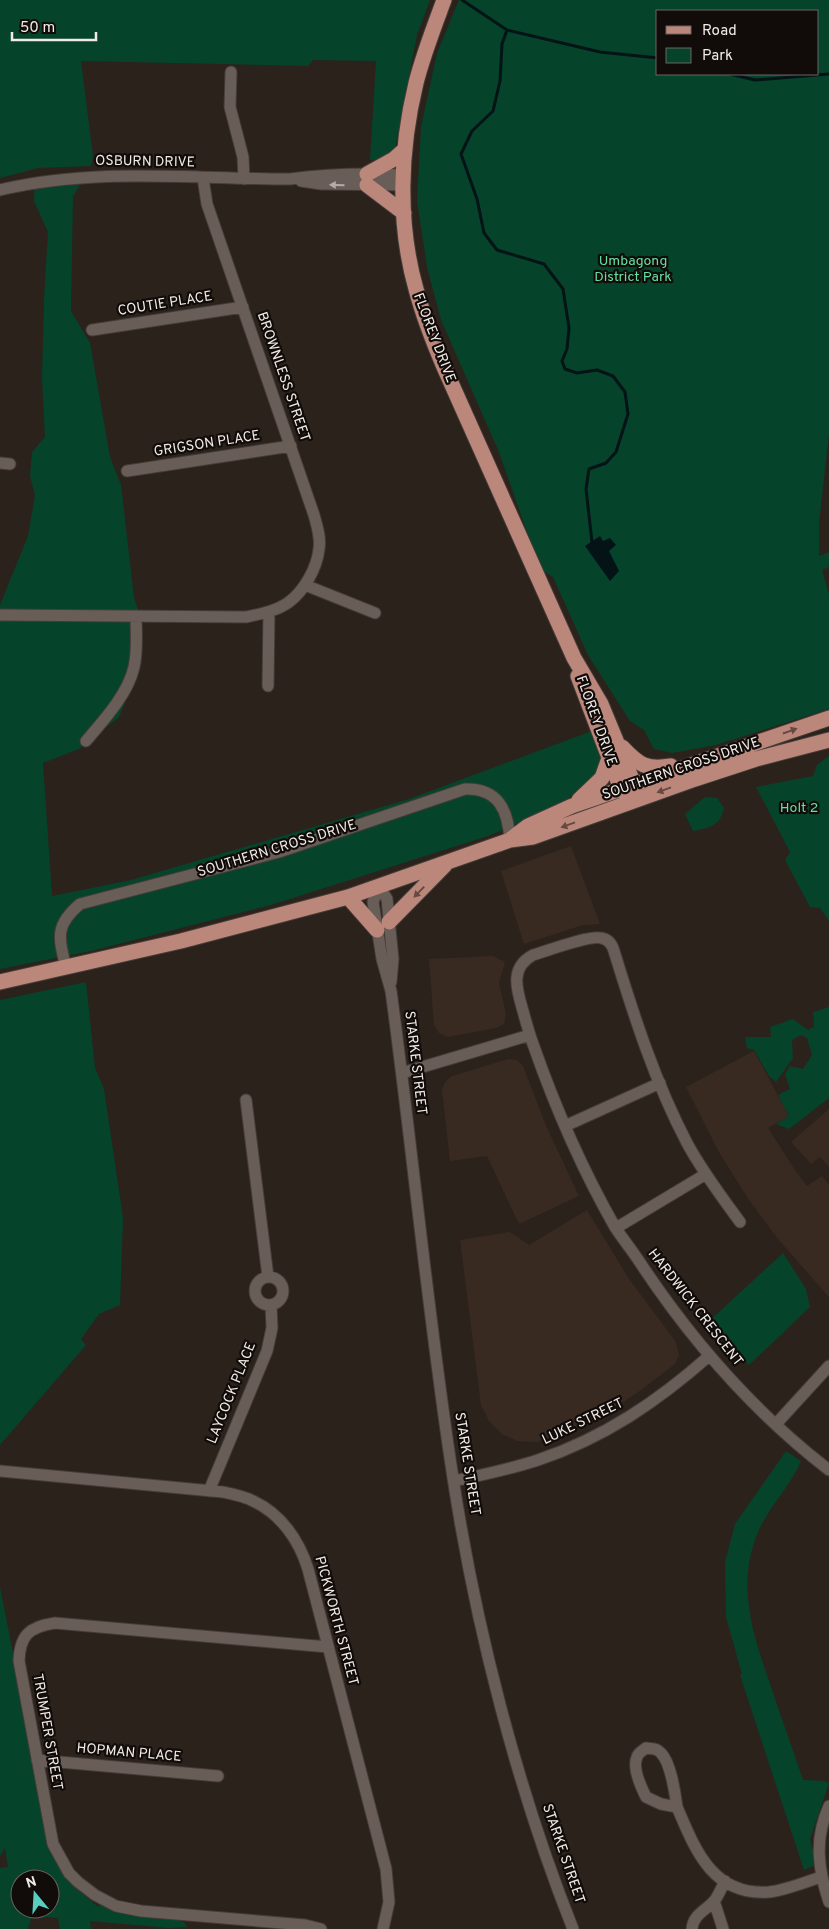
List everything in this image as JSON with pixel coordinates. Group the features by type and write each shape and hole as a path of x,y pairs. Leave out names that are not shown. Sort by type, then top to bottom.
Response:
{"main road":[{"name":"FLOREY DRIVE","path":"444,0 415,88 405,149 403,180 404,213 407,247 415,287 426,324 574,658 601,704 617,742 628,786 634,801"},
{"path":"404,213 367,179 405,149"},
{"name":"FLOREY DRIVE","path":"574,658 581,686 609,758 628,786"},
{"name":"SOUTHERN CROSS DRIVE","path":"2,982 181,941 348,897 510,840 533,837 634,801 754,752 829,718"},
{"name":"SOUTHERN CROSS DRIVE","path":"754,752 829,740"},
{"path":"617,742 635,760 643,765 656,768 728,761"},
{"path":"572,806 602,778 609,758"},
{"name":"SOUTHERN CROSS DRIVE","path":"510,840 528,826 572,806 628,786 728,761"},
{"path":"348,897 383,926 448,862"}],"street":[{"path":"231,72 230,107 243,157 244,179"},
{"name":"OSBURN DRIVE","path":"0,190 35,182 85,177 290,179 321,184 367,179 403,180"},
{"name":"BROWNLESS STREET","path":"0,615 246,617 269,612 289,602 305,585 313,568 319,549 318,532 291,446 207,204 203,178"},
{"name":"COUTIE PLACE","path":"92,330 243,307"},
{"name":"GRIGSON PLACE","path":"127,471 291,446"},
{"path":"305,585 375,613"},
{"path":"268,686 269,612"},
{"path":"86,741 112,712 130,678 136,655 136,616"},
{"name":"SOUTHERN CROSS DRIVE","path":"66,968 60,943 60,933 68,914 80,904 279,852 465,789 479,789 498,800 509,821 510,840"},
{"name":"STARKE STREET","path":"379,886 387,899 383,926 393,959 390,991 402,1073 442,1404 471,1576 500,1700 528,1798 571,1924"},
{"name":"HARDWICK CRESCENT","path":"740,1222 706,1174 687,1142 660,1083 610,942 602,938 583,940 533,955 521,966 516,976 516,987 530,1035 565,1126 616,1228 654,1284 709,1356 776,1424 829,1470"},
{"path":"402,1073 530,1035"},
{"path":"565,1126 660,1083"},
{"path":"246,1100 268,1277"},
{"path":"616,1228 706,1174"},
{"path":"268,1277 278,1280 283,1289 280,1300 271,1305 261,1302 255,1292 258,1282 268,1277"},
{"name":"LAYCOCK PLACE","path":"208,1491 267,1350 272,1328 271,1305"},
{"name":"LUKE STREET","path":"454,1481 537,1460 602,1434 650,1404 709,1356"},
{"path":"776,1424 829,1366"},
{"name":"PICKWORTH STREET","path":"0,1472 223,1492 253,1500 269,1511 291,1533 303,1555 386,1869 389,1902 382,1929"},
{"name":"TRUMPER STREET","path":"321,1929 305,1925 141,1911 116,1906 95,1895 69,1873 53,1844 19,1662 20,1648 26,1635 39,1625 55,1623 328,1647"},
{"path":"677,1807 661,1804 646,1797 636,1768 636,1762 637,1756 646,1748 659,1751 665,1759 674,1788 677,1807 698,1855 710,1870 725,1881 746,1890 768,1892 788,1888 821,1877"},
{"name":"HOPMAN PLACE","path":"37,1760 218,1776"},
{"path":"829,1806 822,1824 818,1844 821,1877 829,1902"},
{"path":"692,1929 696,1917 714,1901 725,1881"},
{"path":"714,1901 723,1929"}],"shaded area":[{"path":"600,536 603,541 610,538 616,545 609,551 619,571 610,581 585,546"},
{"path":"571,846 600,924 583,925 524,944 501,871"},
{"path":"493,956 505,962 499,983 506,1014 504,1024 496,1028 448,1037 439,1033 434,1025 429,959"},
{"path":"754,1051 789,1116 768,1128 807,1186 822,1176 829,1185 829,1297 778,1239 749,1200 720,1154 686,1087"},
{"path":"508,1059 517,1060 523,1066 547,1128 579,1196 519,1224 487,1156 450,1161 442,1090 445,1082 452,1076"},
{"path":"829,1109 829,1167 820,1157 811,1164 791,1142"},
{"path":"587,1210 629,1279 676,1342 679,1355 675,1364 637,1393 609,1411 571,1430 537,1442 517,1441 502,1434 489,1421 481,1405 460,1240 510,1232 529,1245"}],"green space":[{"path":"0,0 430,0 417,35 395,149 379,159 370,160 376,61 313,60 308,66 81,61 93,156 91,166 38,168 0,178"},
{"name":"Umbagong District Park","path":"459,0 829,0 829,434 819,523 819,556 829,552 829,567 822,570 829,594 829,709 716,745 672,753 654,749 644,730 630,721 588,655 553,577 540,569 499,452 441,320 427,267 417,201 421,127 437,53"},
{"path":"85,177 73,196 71,311 90,343 110,457 121,485 134,598 141,619 138,673 119,717 79,749 43,763 52,896 131,880 409,799 592,731 602,758 593,778 559,806 488,836 271,905 91,951 0,969 0,605 28,536 35,495 30,476 32,452 45,437 42,380 48,232 34,201 35,182"},
{"name":"Holt 2","path":"829,756 829,921 820,908 810,907 785,860 790,852 756,787 813,776 817,765"},
{"path":"705,797 717,798 724,808 722,814 720,819 713,825 693,831 685,814"},
{"path":"86,982 95,1068 104,1089 123,1218 120,1305 99,1314 81,1339 86,1345 0,1445 0,1000"},
{"path":"829,1007 829,1098 789,1129 776,1124 789,1116 778,1095 790,1089 785,1074 790,1066 803,1069 812,1055 807,1038 801,1035 792,1040 793,1058 776,1082 769,1076 754,1050 747,1048 745,1037 771,1037 770,1027 793,1019 808,1030 814,1027 813,1012"},
{"path":"783,1253 806,1289 810,1307 749,1365 707,1323"},
{"path":"786,1451 801,1461 792,1479 758,1532 751,1552 748,1592 750,1612 759,1651 803,1780 829,1783 810,1839 813,1851 813,1866 804,1870 740,1675 742,1674 726,1617 725,1562 735,1524"},
{"path":"0,1587 52,1852 73,1886 97,1906 171,1917 185,1923 187,1927 169,1928 90,1921 91,1929 60,1929 58,1919 60,1919 60,1869 10,1869 10,1919 31,1919 28,1929 0,1929 0,1868 8,1867 5,1848 0,1856"}],"waterway":[{"path":"462,0 507,30 600,52 656,58"},
{"path":"507,30 502,44 500,81 493,111 472,131 461,154 477,199 484,233 497,250 544,264 563,289 569,328 567,349 562,361 565,369 577,373 597,370 613,376 625,392 628,414 616,452 606,463 589,469 586,489 592,542"},
{"path":"819,75 829,74"},
{"path":"734,75 755,80 817,75"}]}
